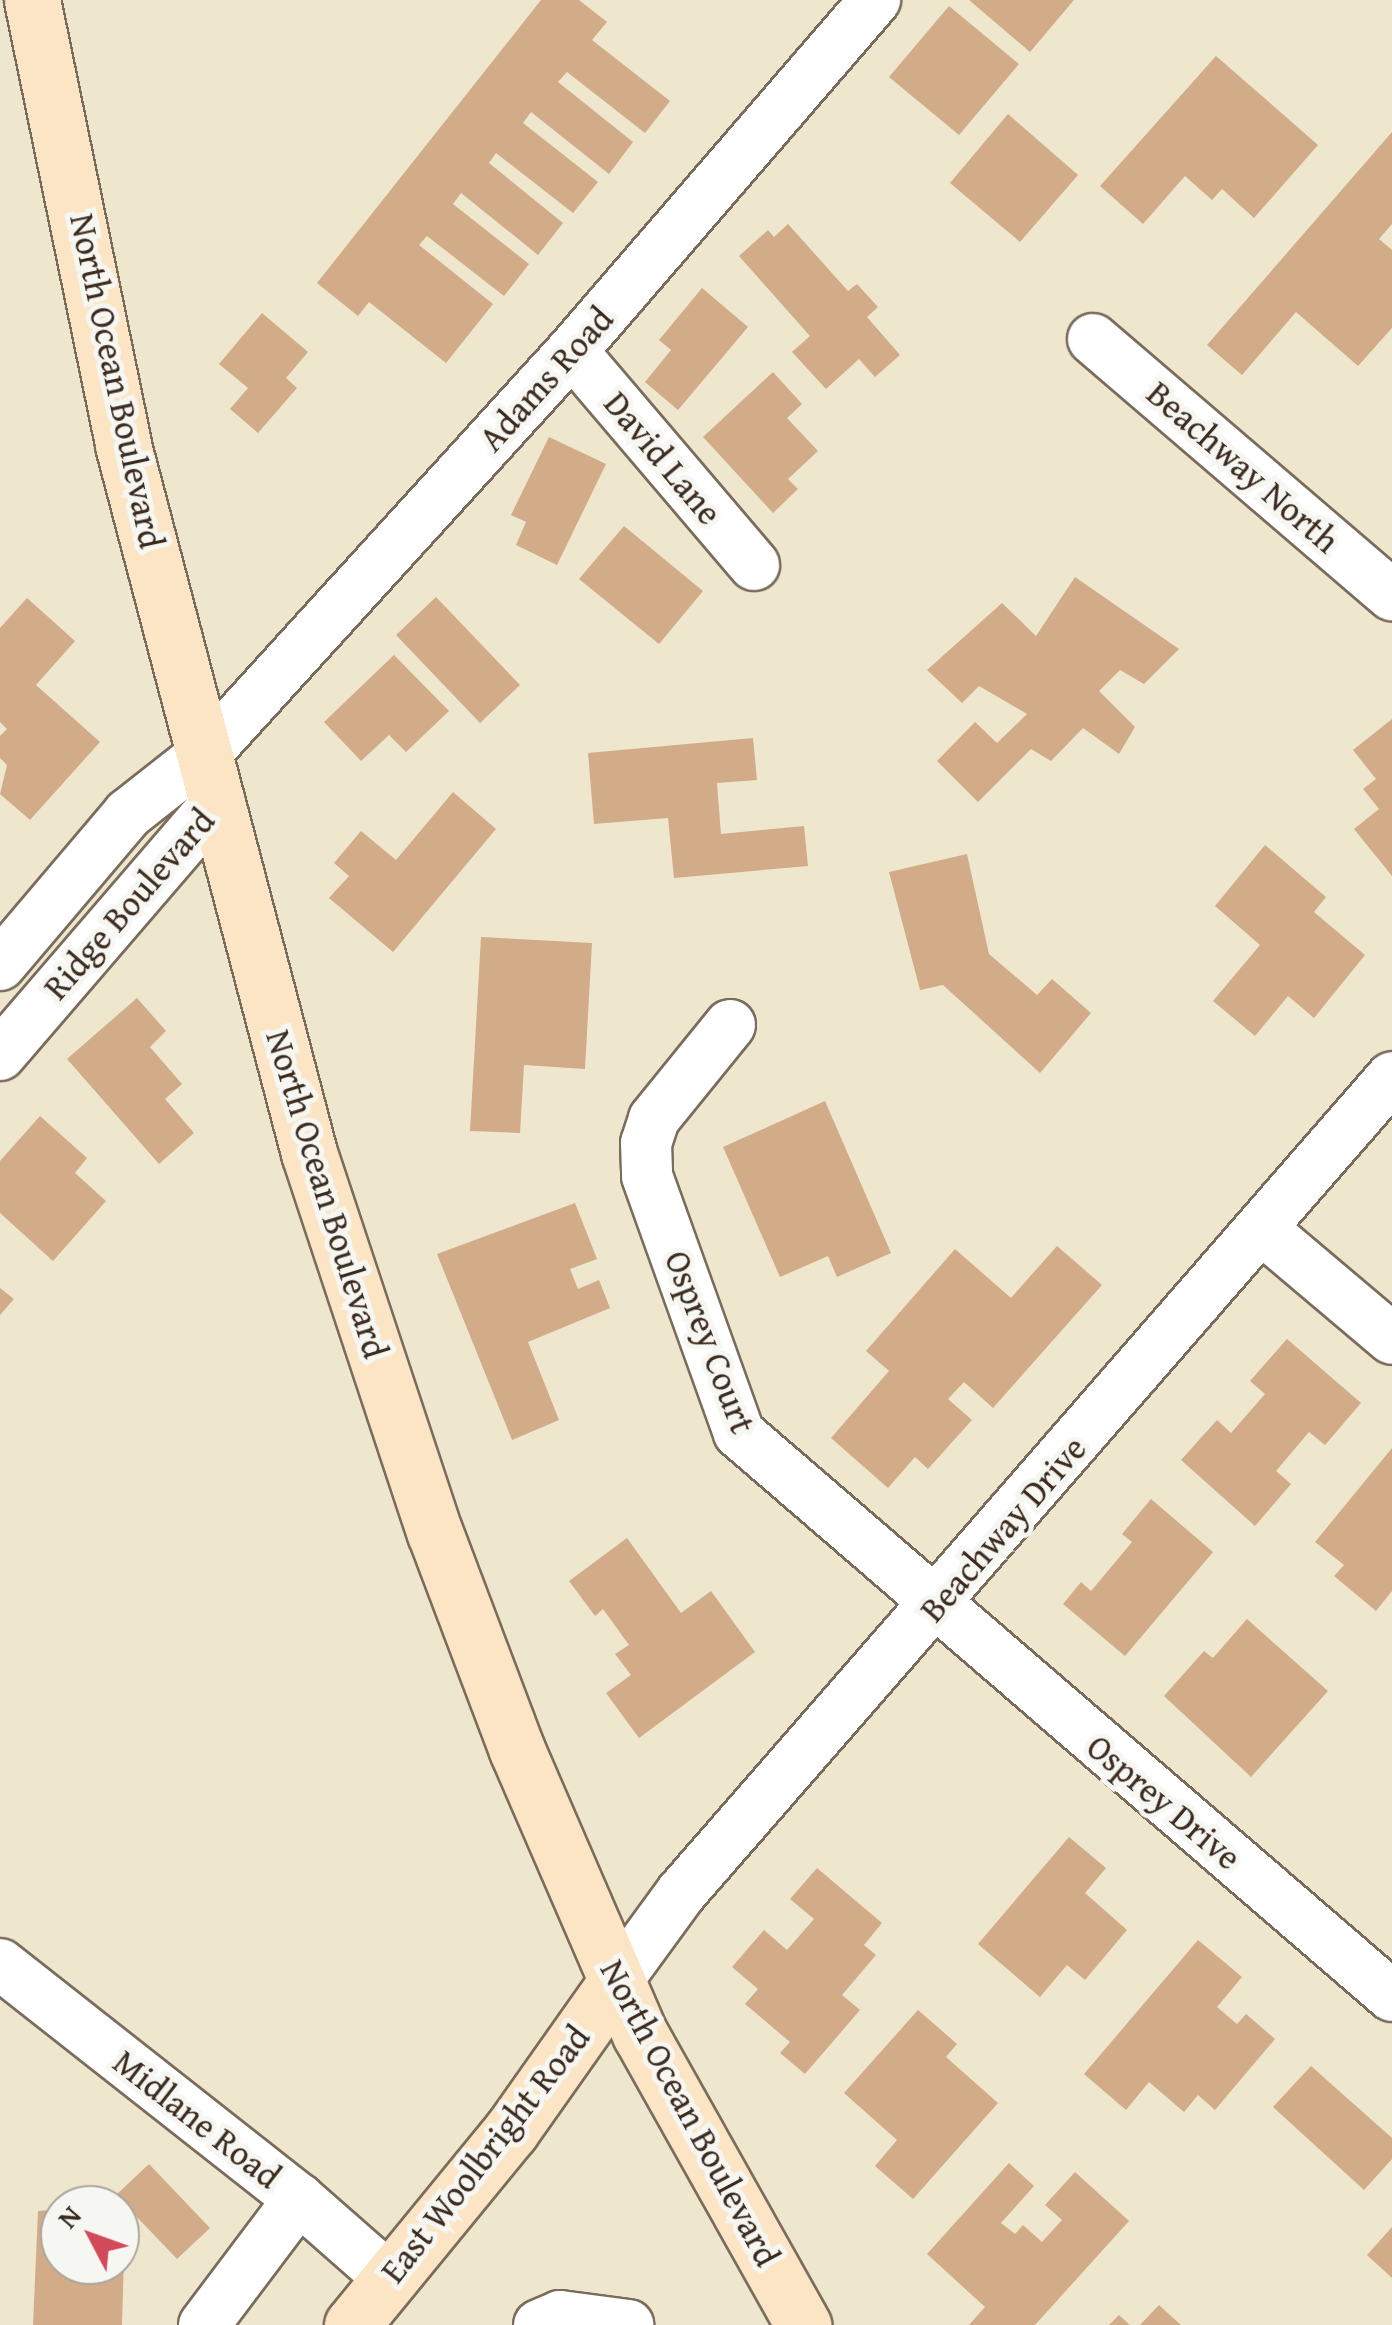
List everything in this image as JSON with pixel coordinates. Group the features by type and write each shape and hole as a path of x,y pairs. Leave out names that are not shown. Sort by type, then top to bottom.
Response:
{"main road":[{"name":"North Ocean Boulevard","path":"32,0 123,445 214,775 309,1153 435,1533 517,1750 616,1982 802,2325"},
{"name":"East Woolbright Road","path":"352,2325 511,2131 616,1982"}],"street":[{"name":"Adams Road","path":"214,775 875,0"},
{"name":"Beachway North","path":"1093,339 1392,595"},
{"name":"David Lane","path":"572,351 754,566"},
{"name":"Ridge Boulevard","path":"0,965 128,814 214,775"},
{"name":"Ridge Boulevard","path":"0,1054 214,775"},
{"name":"Osprey Court","path":"730,1026 654,1119 646,1143 648,1176 739,1433 935,1607"},
{"name":"Beachway Drive","path":"616,1982 681,1893 935,1607 1392,1078"},
{"path":"1262,1229 1392,1339"},
{"name":"Osprey Drive","path":"935,1607 1392,1996"},
{"name":"Midlane Road","path":"0,1964 299,2199 390,2279"},
{"path":"204,2325 299,2199"},
{"path":"538,2325 560,2316 628,2325"}],"building":[{"path":"541,0 579,0 607,22 592,40 670,101 645,133 567,72 558,82 633,142 609,174 531,112 523,123 598,182 573,213 496,153 489,163 563,223 538,255 461,193 453,204 529,264 504,296 427,236 419,245 493,304 446,363 369,302 358,316 317,283"},
{"path":"969,0 1074,0 1030,52"},
{"path":"949,6 1019,64 959,135 889,77"},
{"path":"1216,56 1318,145 1254,218 1222,189 1212,200 1185,176 1143,224 1100,186"},
{"path":"1008,114 1078,175 1020,242 950,183"},
{"path":"1392,132 1392,224 1379,239 1392,250 1392,328 1358,366 1296,312 1242,375 1207,345"},
{"path":"788,224 848,291 857,284 878,307 867,317 900,355 875,377 859,359 826,389 792,352 810,336 739,256 768,230 774,237"},
{"path":"702,288 748,327 678,410 645,382 671,350 659,340"},
{"path":"262,313 308,352 286,378 297,388 258,433 230,409 248,388 219,364"},
{"path":"773,372 802,404 787,418 818,451 788,479 798,489 773,513 703,437"},
{"path":"549,437 606,464 557,565 516,545 526,522 511,515"},
{"path":"624,526 703,591 659,644 579,579"},
{"path":"1075,577 1179,649 1144,684 1120,670 1099,691 1135,727 1119,754 1083,728 1051,761 1031,749 978,802 937,761 975,722 997,743 1027,714 979,686 962,703 927,670 1002,603 1036,636"},
{"path":"436,597 520,685 480,723 396,635"},
{"path":"27,598 75,641 36,685 100,742 30,820 0,794 7,765 0,758 0,736 7,729 0,722 0,628"},
{"path":"394,655 449,711 406,752 389,735 361,761 324,722"},
{"path":"1392,719 1392,876 1354,829 1379,809 1363,789 1376,779 1353,750"},
{"path":"753,738 757,780 717,783 721,834 804,826 808,866 674,878 668,818 594,824 588,753"},
{"path":"453,792 496,829 393,952 329,898 349,876 334,863 361,831 396,860"},
{"path":"1265,845 1326,897 1314,912 1365,955 1314,1018 1288,996 1255,1036 1213,1001 1260,945 1215,906"},
{"path":"967,854 989,954 1037,995 1052,979 1091,1013 1040,1073 943,985 920,990 889,872"},
{"path":"481,937 592,943 585,1069 524,1065 520,1133 470,1131"},
{"path":"137,998 166,1031 150,1047 182,1084 165,1099 194,1133 159,1164 67,1059"},
{"path":"825,1101 891,1253 837,1277 828,1256 780,1277 723,1147"},
{"path":"40,1116 87,1158 75,1173 106,1201 53,1261 0,1213 0,1161"},
{"path":"575,1203 597,1259 570,1269 578,1289 599,1280 610,1308 528,1342 559,1420 512,1440 437,1254"},
{"path":"1057,1246 1102,1285 993,1408 964,1382 948,1399 972,1420 928,1469 915,1457 888,1488 831,1438 889,1371 866,1351 955,1249 1011,1298"},
{"path":"0,1288 14,1299 0,1315"},
{"path":"1287,1339 1361,1403 1325,1445 1309,1432 1276,1471 1291,1484 1255,1526 1181,1460 1217,1420 1231,1433 1265,1394 1250,1381"},
{"path":"1392,1448 1392,1591 1376,1611 1334,1576 1344,1565 1315,1542"},
{"path":"1151,1499 1213,1552 1125,1656 1063,1604 1081,1582 1091,1591 1132,1542 1122,1534"},
{"path":"627,1538 681,1613 711,1591 755,1652 639,1738 606,1693 631,1675 615,1654 629,1645 603,1609 595,1616 569,1581"},
{"path":"1247,1619 1328,1691 1251,1777 1164,1696 1204,1651 1213,1658"},
{"path":"1069,1837 1106,1868 1085,1893 1127,1930 1085,1980 1067,1965 1040,1997 978,1944"},
{"path":"817,1868 882,1923 864,1945 876,1955 842,1995 860,2010 805,2074 780,2053 790,2042 745,2004 758,1989 732,1967 764,1930 787,1950 814,1919 790,1899"},
{"path":"1198,1940 1242,1977 1217,2007 1237,2024 1246,2014 1275,2039 1215,2110 1198,2095 1184,2112 1149,2082 1126,2110 1084,2074"},
{"path":"918,2010 957,2044 946,2057 998,2103 913,2199 875,2166 897,2140 844,2093"},
{"path":"1311,2066 1392,2138 1392,2159 1364,2190 1273,2107"},
{"path":"1009,2163 1034,2186 1001,2223 1015,2234 1023,2225 1042,2242 1062,2220 1045,2205 1075,2172 1129,2221 1035,2325 969,2325 985,2307 927,2254"},
{"path":"149,2164 210,2228 177,2259 140,2220 140,2185 127,2185"},
{"path":"38,2211 40,2285 123,2285 122,2325 33,2325"},
{"path":"1392,2227 1392,2278 1367,2255"},
{"path":"1159,2305 1181,2325 1140,2325"},
{"path":"1119,2315 1130,2325 1109,2325"}]}
